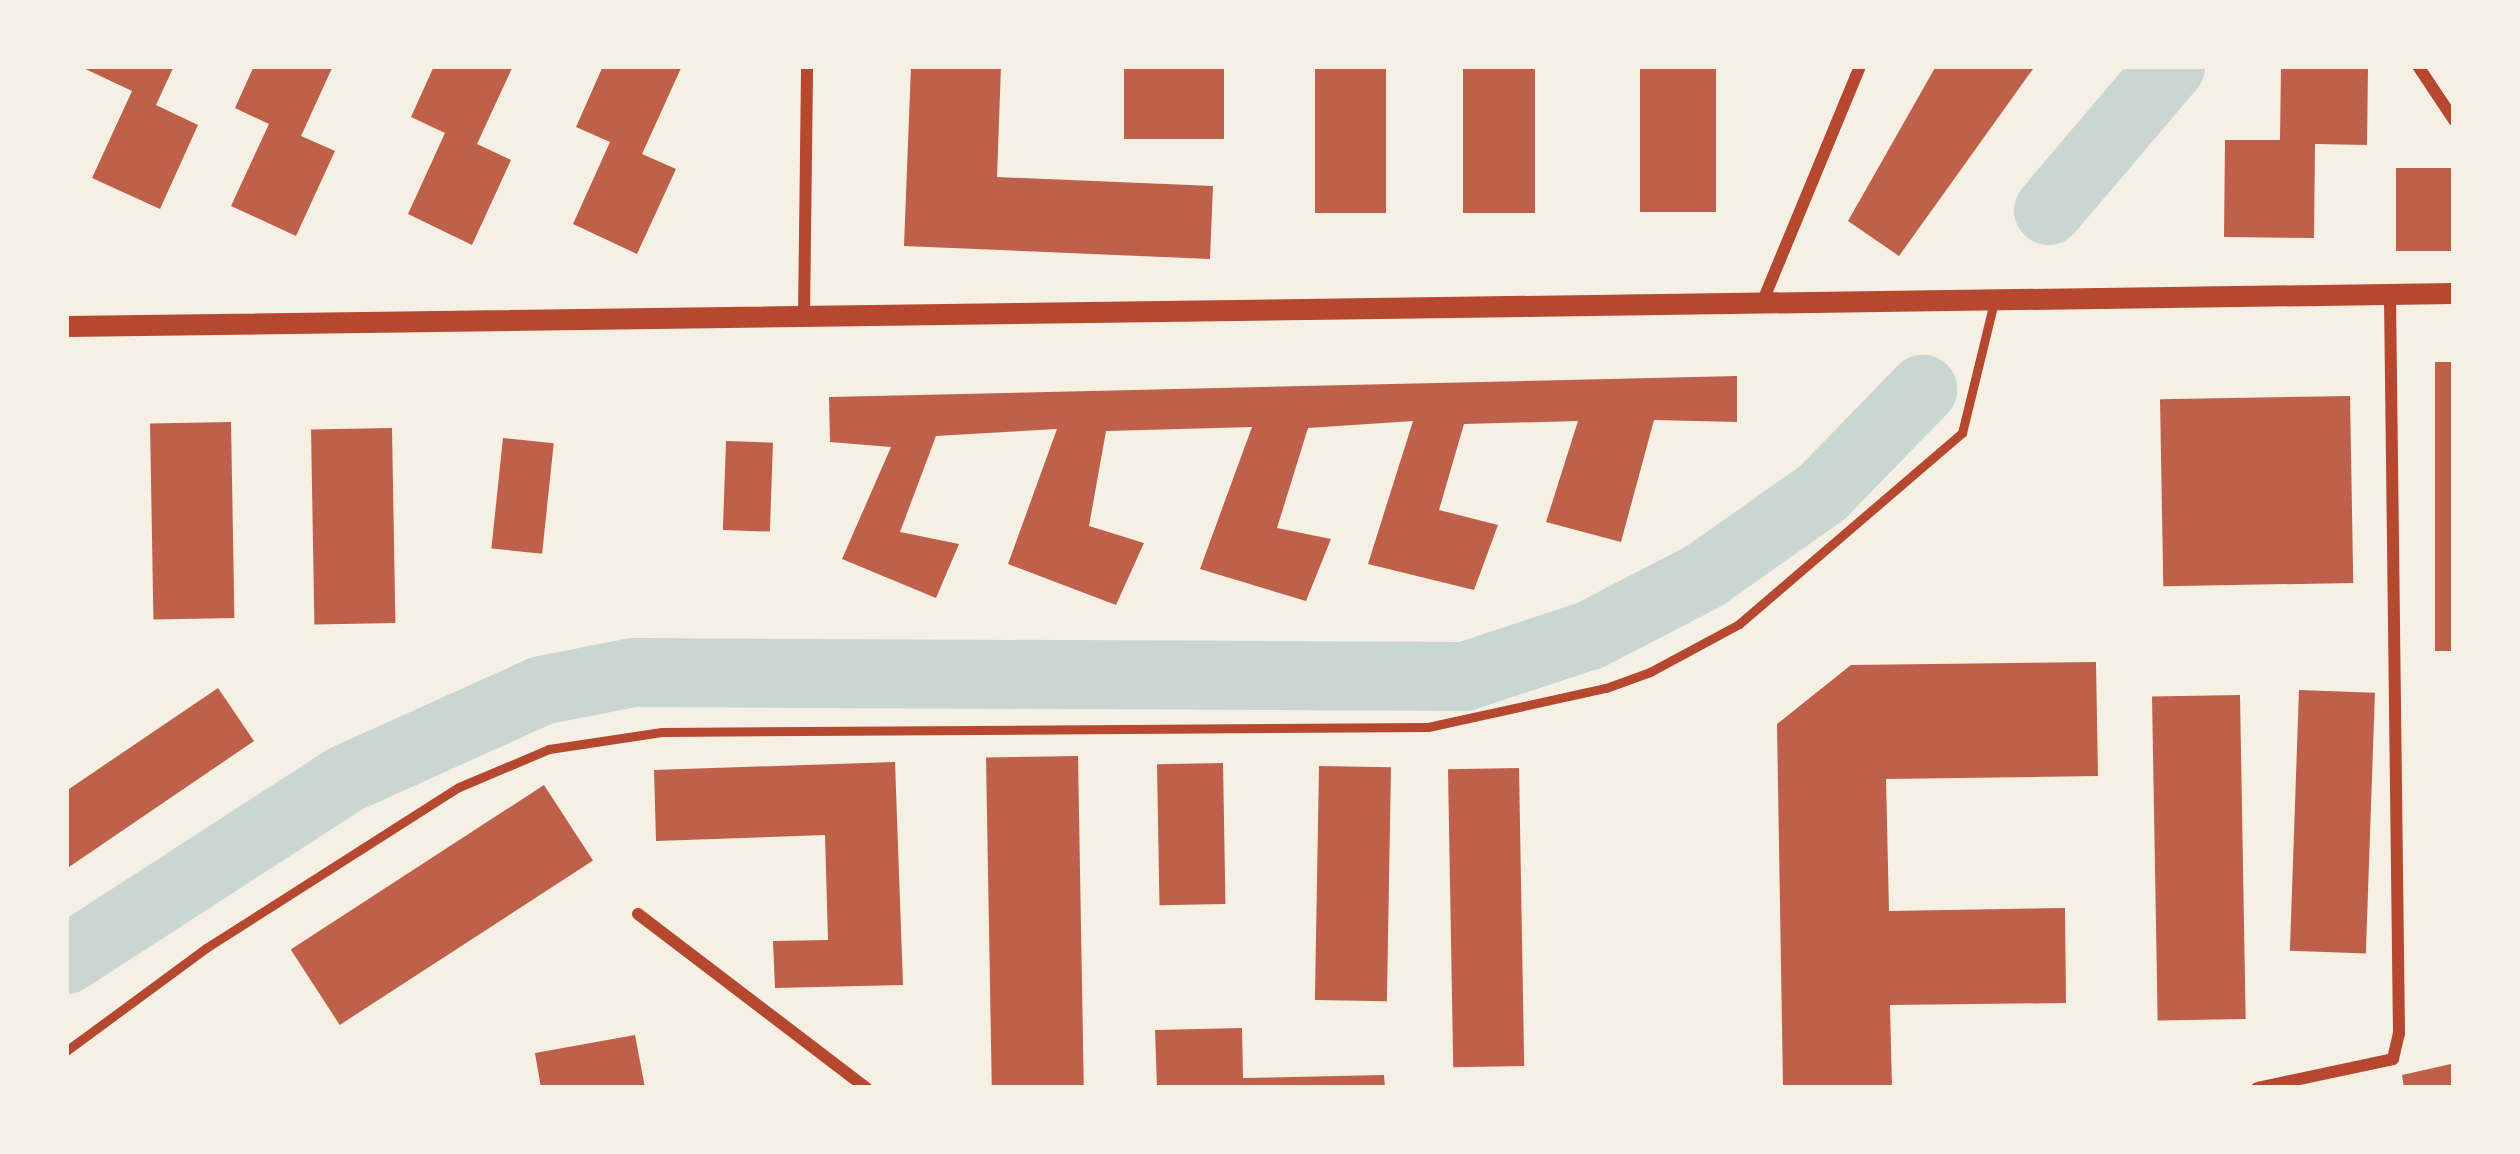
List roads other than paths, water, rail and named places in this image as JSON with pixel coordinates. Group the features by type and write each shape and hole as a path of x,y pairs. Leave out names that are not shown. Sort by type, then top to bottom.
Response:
{"street":[{"path":"804,319 807,66"},
{"path":"1760,307 1860,66"},
{"path":"2418,66 2454,120"},
{"path":"66,326 1760,307 1995,298 2454,293"},
{"path":"2257,1088 2393,1059 2399,1034 2390,296"},
{"path":"638,914 866,1088"}],"lane":[{"path":"66,1051 206,948 459,787 549,749 662,732 1428,727 1606,688 1650,672 1739,624 1962,433 1995,298"}],"waterway":[{"path":"2048,210 2170,66"},
{"path":"66,959 344,779 541,690 633,672 1464,676 1589,635 1703,576 1822,492 1922,389"}]}
